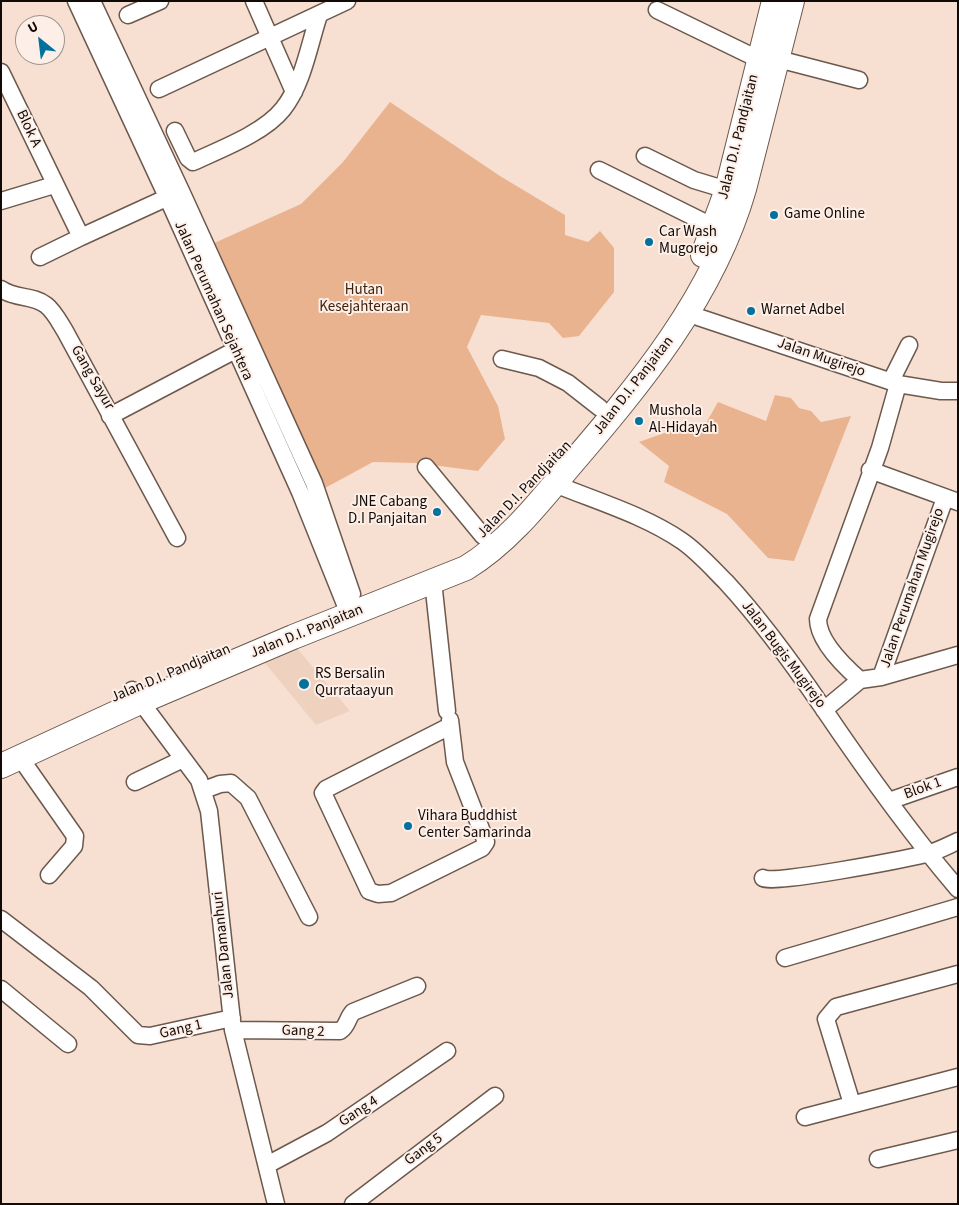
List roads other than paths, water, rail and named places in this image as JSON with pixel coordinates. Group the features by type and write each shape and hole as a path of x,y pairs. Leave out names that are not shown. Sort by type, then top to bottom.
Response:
{"highway":[{"name":"Jalan D.I. Pandjaitan","path":"7,757 309,615 351,607 431,568 462,552 483,536 528,492 680,311 727,190 768,59 774,1"},
{"name":"Jalan D.I. Panjaitan","path":"351,607 433,581 479,560 539,504 657,361 680,311 718,260 735,220 768,59 792,1"}],"street":[{"name":"Jalan Perumahan Sejahtera","path":"76,1 175,195"},
{"name":"Jalan Perumahan Sejahtera","path":"92,1 242,347 300,492 351,607"},
{"path":"128,15 160,1"},
{"path":"254,1 294,92"},
{"path":"159,89 347,1"},
{"path":"657,10 768,59 859,80"},
{"path":"175,131 188,158 193,162 260,128 282,110 294,92 319,15"},
{"name":"Blok A","path":"1,72 54,185 81,237"},
{"path":"646,156 694,180 727,190"},
{"path":"599,170 714,227"},
{"path":"1,200 54,185"},
{"path":"40,257 175,195"},
{"name":"Gang Sayur","path":"1,288 14,296 41,302 50,308 65,331 110,416 242,347"},
{"name":"Jalan Mugirejo","path":"680,311 895,383 941,391 958,391"},
{"path":"824,710 860,680 823,638 818,619 870,470 880,448 895,383 909,345"},
{"path":"502,359 539,368 568,383 600,408"},
{"path":"110,416 177,538"},
{"path":"426,468 483,536"},
{"name":"Jalan Perumahan Mugirejo","path":"870,470 951,500 882,677"},
{"name":"Jalan Bugis Mugirejo","path":"554,484 663,530 690,547 749,608 794,665 927,854 958,889"},
{"path":"433,581 455,762 486,842 482,848 391,893 378,894 369,891 323,793 326,789 449,719"},
{"name":"Jalan Perumahan Mugirejo","path":"860,680 882,677 958,655"},
{"name":"Jalan Damanhuri","path":"136,696 204,790 209,811 233,1024 276,1204"},
{"path":"7,757 71,828 75,836 74,846 49,875"},
{"path":"134,782 183,759"},
{"name":"Blok 1","path":"889,801 958,776"},
{"path":"204,790 220,784 231,783 248,798 309,917"},
{"path":"762,878 768,880 790,878 927,854 958,841"},
{"path":"785,958 958,907"},
{"name":"Gang 1","path":"1,919 91,988 138,1035 150,1036 233,1024"},
{"path":"852,1104 827,1016 836,1007 958,974"},
{"name":"Gang 2","path":"233,1024 340,1032 345,1028 353,1012 417,986"},
{"path":"1,989 68,1044"},
{"name":"Gang 4","path":"266,1165 327,1133 447,1051"},
{"path":"805,1117 958,1077"},
{"name":"Gang 5","path":"353,1204 495,1096"},
{"path":"878,1159 958,1140"}],"place":[{"name":"Game Online","path":"774,215"},
{"name":"Car Wash Mugorejo","path":"649,242"},
{"name":"Warnet Adbel","path":"751,311"},
{"name":"Mushola Al-Hidayah","path":"639,421"},
{"name":"JNE Cabang D.I Panjaitan","path":"437,512"},
{"name":"RS Bersalin Qurrataayun","path":"304,684"},
{"name":"Vihara Buddhist Center Samarinda","path":"408,826"}],"park label":[{"name":"Hutan Kesejahteraan","path":"364,300"}]}
